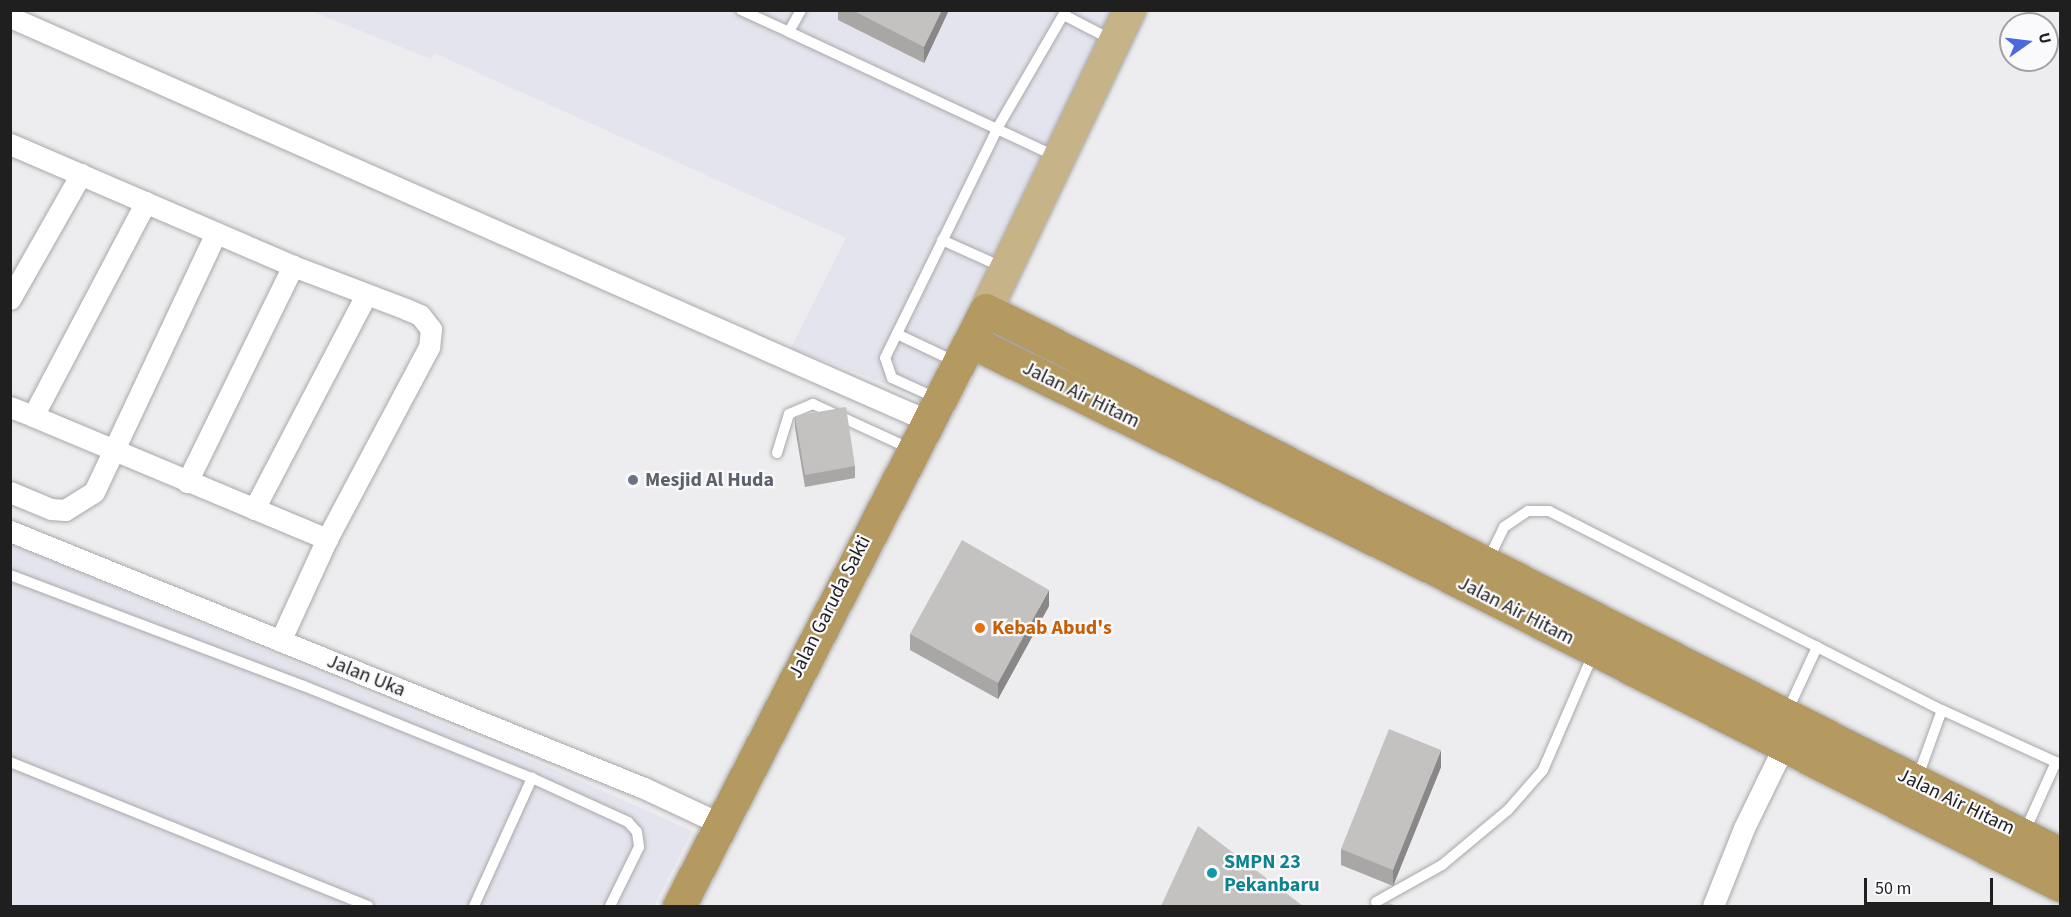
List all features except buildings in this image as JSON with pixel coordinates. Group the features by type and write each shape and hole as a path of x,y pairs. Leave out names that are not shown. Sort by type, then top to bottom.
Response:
{"highway":[{"name":"Jalan Garuda Sakti","path":"679,906 912,449 986,310"},
{"name":"Jalan Air Hitam","path":"986,310 1487,563 2061,885"},
{"name":"Jalan Air Hitam","path":"964,352 1594,652 1916,782 2061,854"}],"main road":[{"path":"986,310 1061,159 1130,10"}],"street":[{"path":"10,17 934,410"},
{"path":"11,145 293,266 420,315 433,338 327,539 280,641"},
{"path":"10,299 81,174"},
{"path":"33,416 146,202"},
{"path":"10,492 51,509 74,508 94,492 216,233"},
{"path":"187,482 293,266"},
{"path":"254,509 366,294"},
{"path":"10,407 327,539"},
{"name":"Jalan Uka","path":"10,531 644,788 721,824"},
{"path":"1713,906 1785,731"}],"lane":[{"path":"741,10 998,127 1061,159"},
{"path":"789,32 801,10"},
{"path":"934,410 892,378 885,358 942,240 998,127 1065,13 1116,41"},
{"path":"942,240 1006,269"},
{"path":"897,334 964,352"},
{"path":"777,453 789,414 813,404 912,449"},
{"path":"1487,563 1504,527 1528,511 1549,511 1942,710 2058,763 2023,835"},
{"path":"10,575 304,686 532,778 634,827 639,847 610,906"},
{"path":"1785,731 1817,647"},
{"path":"1376,902 1442,865 1508,810 1543,770 1594,652"},
{"path":"1916,782 1942,710"},
{"path":"10,762 368,906"},
{"path":"474,906 532,778"}],"shaded area":[{"path":"311,11 1114,11 920,397 791,348 846,238 434,53 431,59"},
{"path":"10,544 572,777 692,831 654,906 11,906"}],"place":[{"name":"Mesjid Al Huda","path":"633,480"},
{"name":"Kebab Abud's","path":"980,628"},
{"name":"SMPN 23 Pekanbaru","path":"1212,873"}]}
